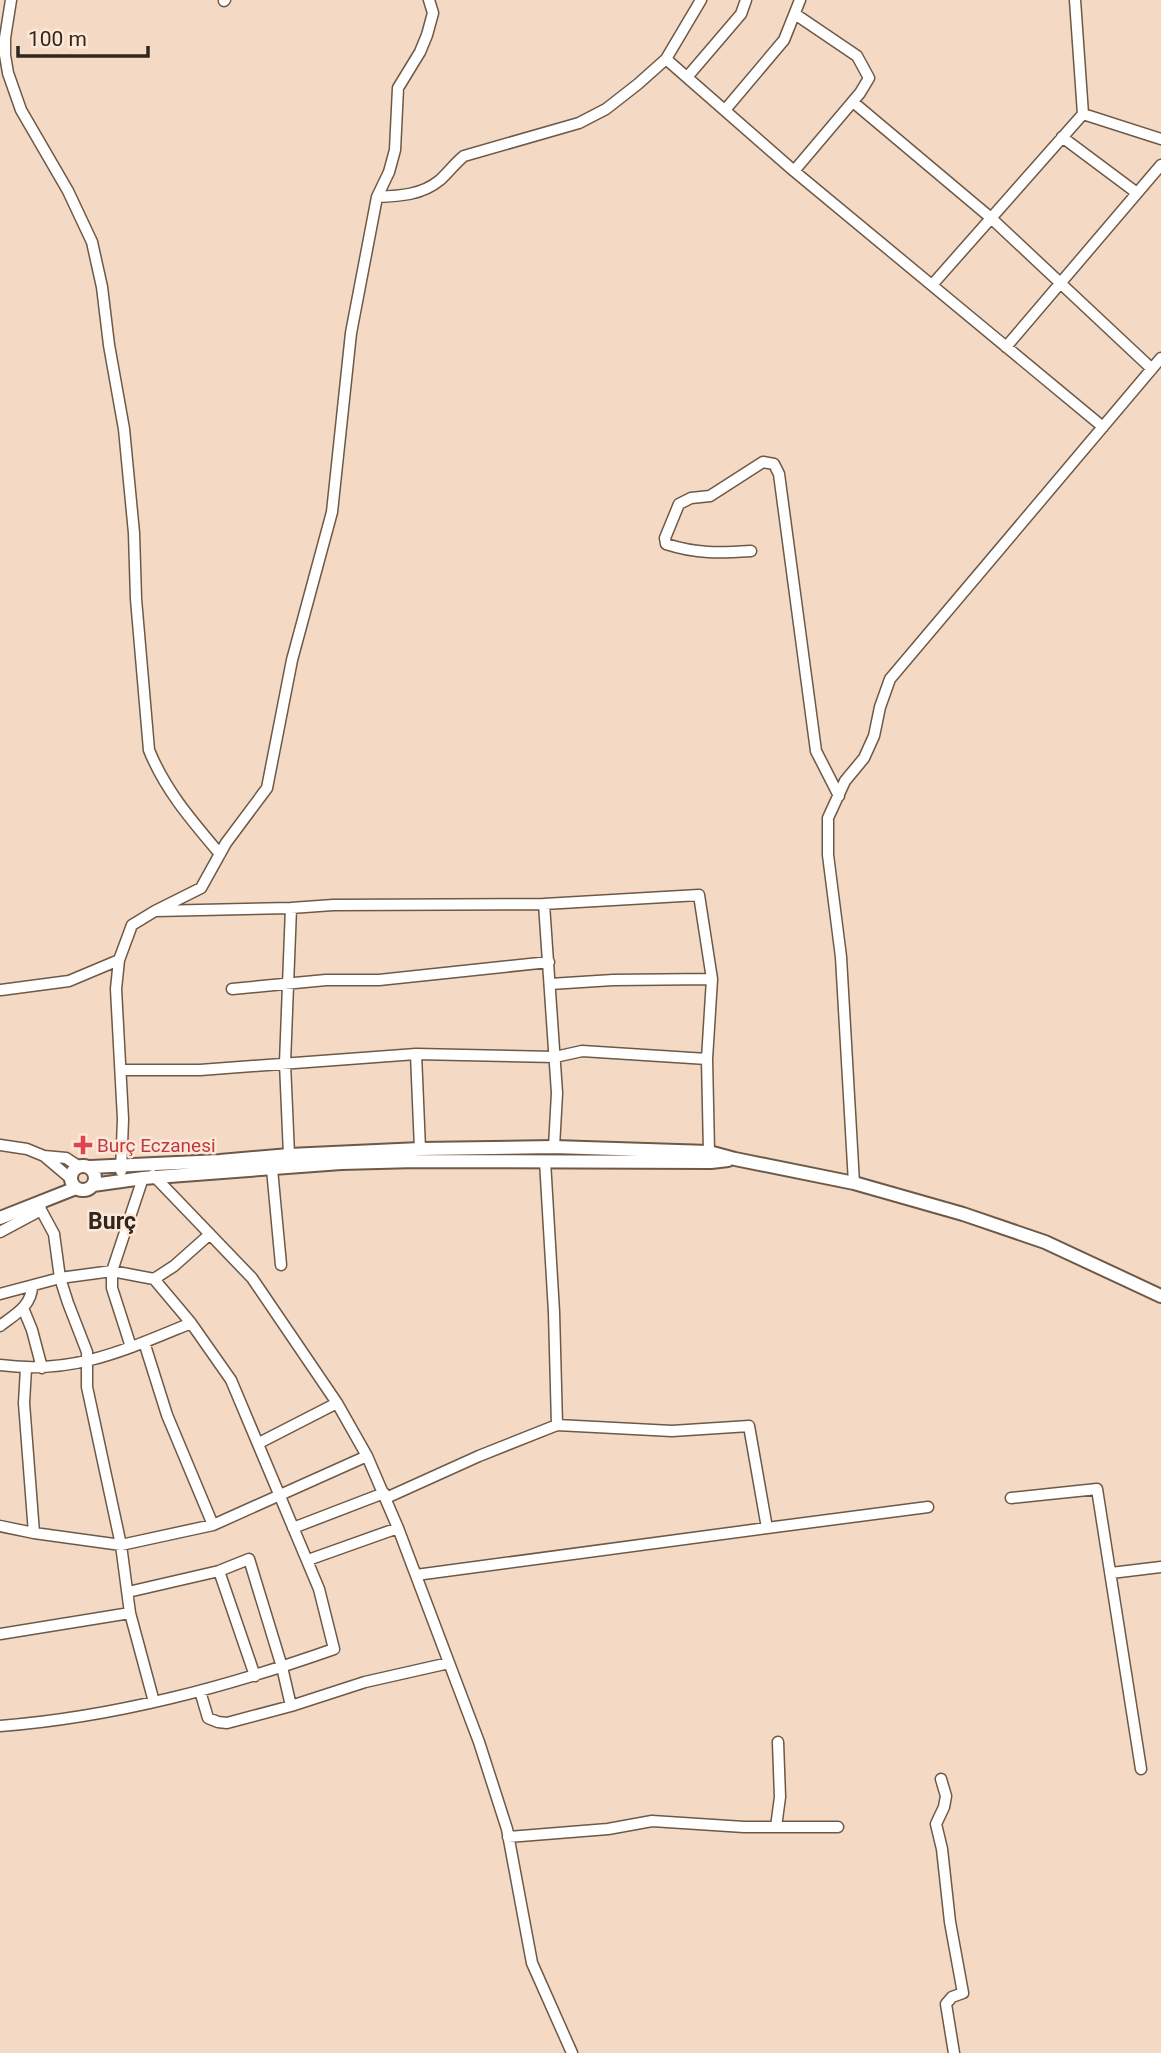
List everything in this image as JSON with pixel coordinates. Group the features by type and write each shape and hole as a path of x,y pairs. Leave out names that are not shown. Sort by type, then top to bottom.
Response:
{"main road":[{"path":"73,1183 72,1171 84,1167 121,1166 147,1174 272,1169 537,1157 554,1147 709,1152 853,1182 908,1197 1045,1242 1161,1296"},
{"path":"73,1183 83,1190 93,1185 121,1182 147,1174 289,1155 420,1149 537,1157 711,1161 735,1159"},
{"path":"84,1167 95,1177 93,1185"},
{"path":"0,1218 41,1207 73,1183"}],"street":[{"path":"11,0 5,38 8,73 21,110 68,191 92,242 102,287 124,429 149,750 174,799 220,854"},
{"path":"121,1182 124,1119 116,989 119,960 132,925 201,888 226,843 267,788 292,660 332,512 351,333 377,197 389,172 395,150 398,88 427,35 433,13 431,0"},
{"path":"377,197 406,195 428,188 442,179 452,165 464,156 579,123 606,109 666,59 701,0"},
{"path":"688,76 741,14 746,0"},
{"path":"725,110 785,40 800,0"},
{"path":"932,285 1083,114 1075,0"},
{"path":"794,171 853,102 869,78 857,56 795,14"},
{"path":"666,59 794,171 1103,427"},
{"path":"853,102 991,219 1152,369"},
{"path":"1083,114 1161,139"},
{"path":"1062,138 1137,193"},
{"path":"1006,347 1161,165"},
{"path":"853,1182 841,957 828,855 828,818 845,781 864,758 874,736 890,679 1161,358"},
{"path":"751,551 691,552 666,544 665,538 679,505 691,498 710,496 763,462 774,464 779,474 816,751 839,796"},
{"path":"189,894 211,909"},
{"path":"155,912 333,905 544,904 699,895 712,979 707,1059 709,1152"},
{"path":"544,904 557,1093 554,1147"},
{"path":"289,1155 285,1063 291,908"},
{"path":"1,990 69,981 119,960"},
{"path":"232,989 326,980 379,980 549,962"},
{"path":"550,984 712,979"},
{"path":"121,1070 200,1070 416,1054 555,1057 582,1051 707,1059"},
{"path":"416,1054 420,1149"},
{"path":"0,1145 27,1149 44,1156 66,1158 84,1167"},
{"path":"44,1156 73,1183"},
{"path":"537,1157 554,1312 557,1425"},
{"path":"272,1169 281,1265"},
{"path":"131,1346 112,1287 112,1271 147,1174 252,1278 337,1403 367,1456 398,1528 479,1742 508,1837 533,1963 572,2053"},
{"path":"0,1231 41,1207 54,1234 61,1278 87,1352 87,1387 121,1545 130,1613 154,1702"},
{"path":"155,1279 210,1234"},
{"path":"0,1294 61,1278 112,1271 155,1279 191,1323 231,1380 319,1588 334,1649 255,1676 154,1702 46,1723 0,1726"},
{"path":"0,1326 31,1298 32,1286"},
{"path":"23,1308 42,1368"},
{"path":"0,1377 1,1365 42,1368 86,1362 191,1323"},
{"path":"144,1342 167,1415 213,1525"},
{"path":"26,1368 24,1403 34,1533"},
{"path":"259,1443 337,1403"},
{"path":"293,1528 385,1495 557,1425 672,1431 748,1426 767,1528"},
{"path":"0,1526 121,1545 213,1525 367,1456"},
{"path":"1011,1499 1097,1489 1141,1769"},
{"path":"416,1575 928,1507"},
{"path":"307,1560 398,1528"},
{"path":"128,1592 219,1571 248,1559 282,1667 291,1706"},
{"path":"1111,1573 1161,1567"},
{"path":"219,1571 255,1676"},
{"path":"0,1634 130,1613"},
{"path":"200,1691 208,1718 227,1723 344,1688 449,1662"},
{"path":"776,1827 780,1797 778,1742"},
{"path":"941,1779 946,1796 936,1824 963,1993 952,1997 946,2004 954,2053"},
{"path":"508,1837 608,1829 652,1821 838,1827"}],"place":[{"name":"Burç Eczanesi","path":"83,1145"}],"district":[{"name":"Burç","path":"112,1221"}]}
